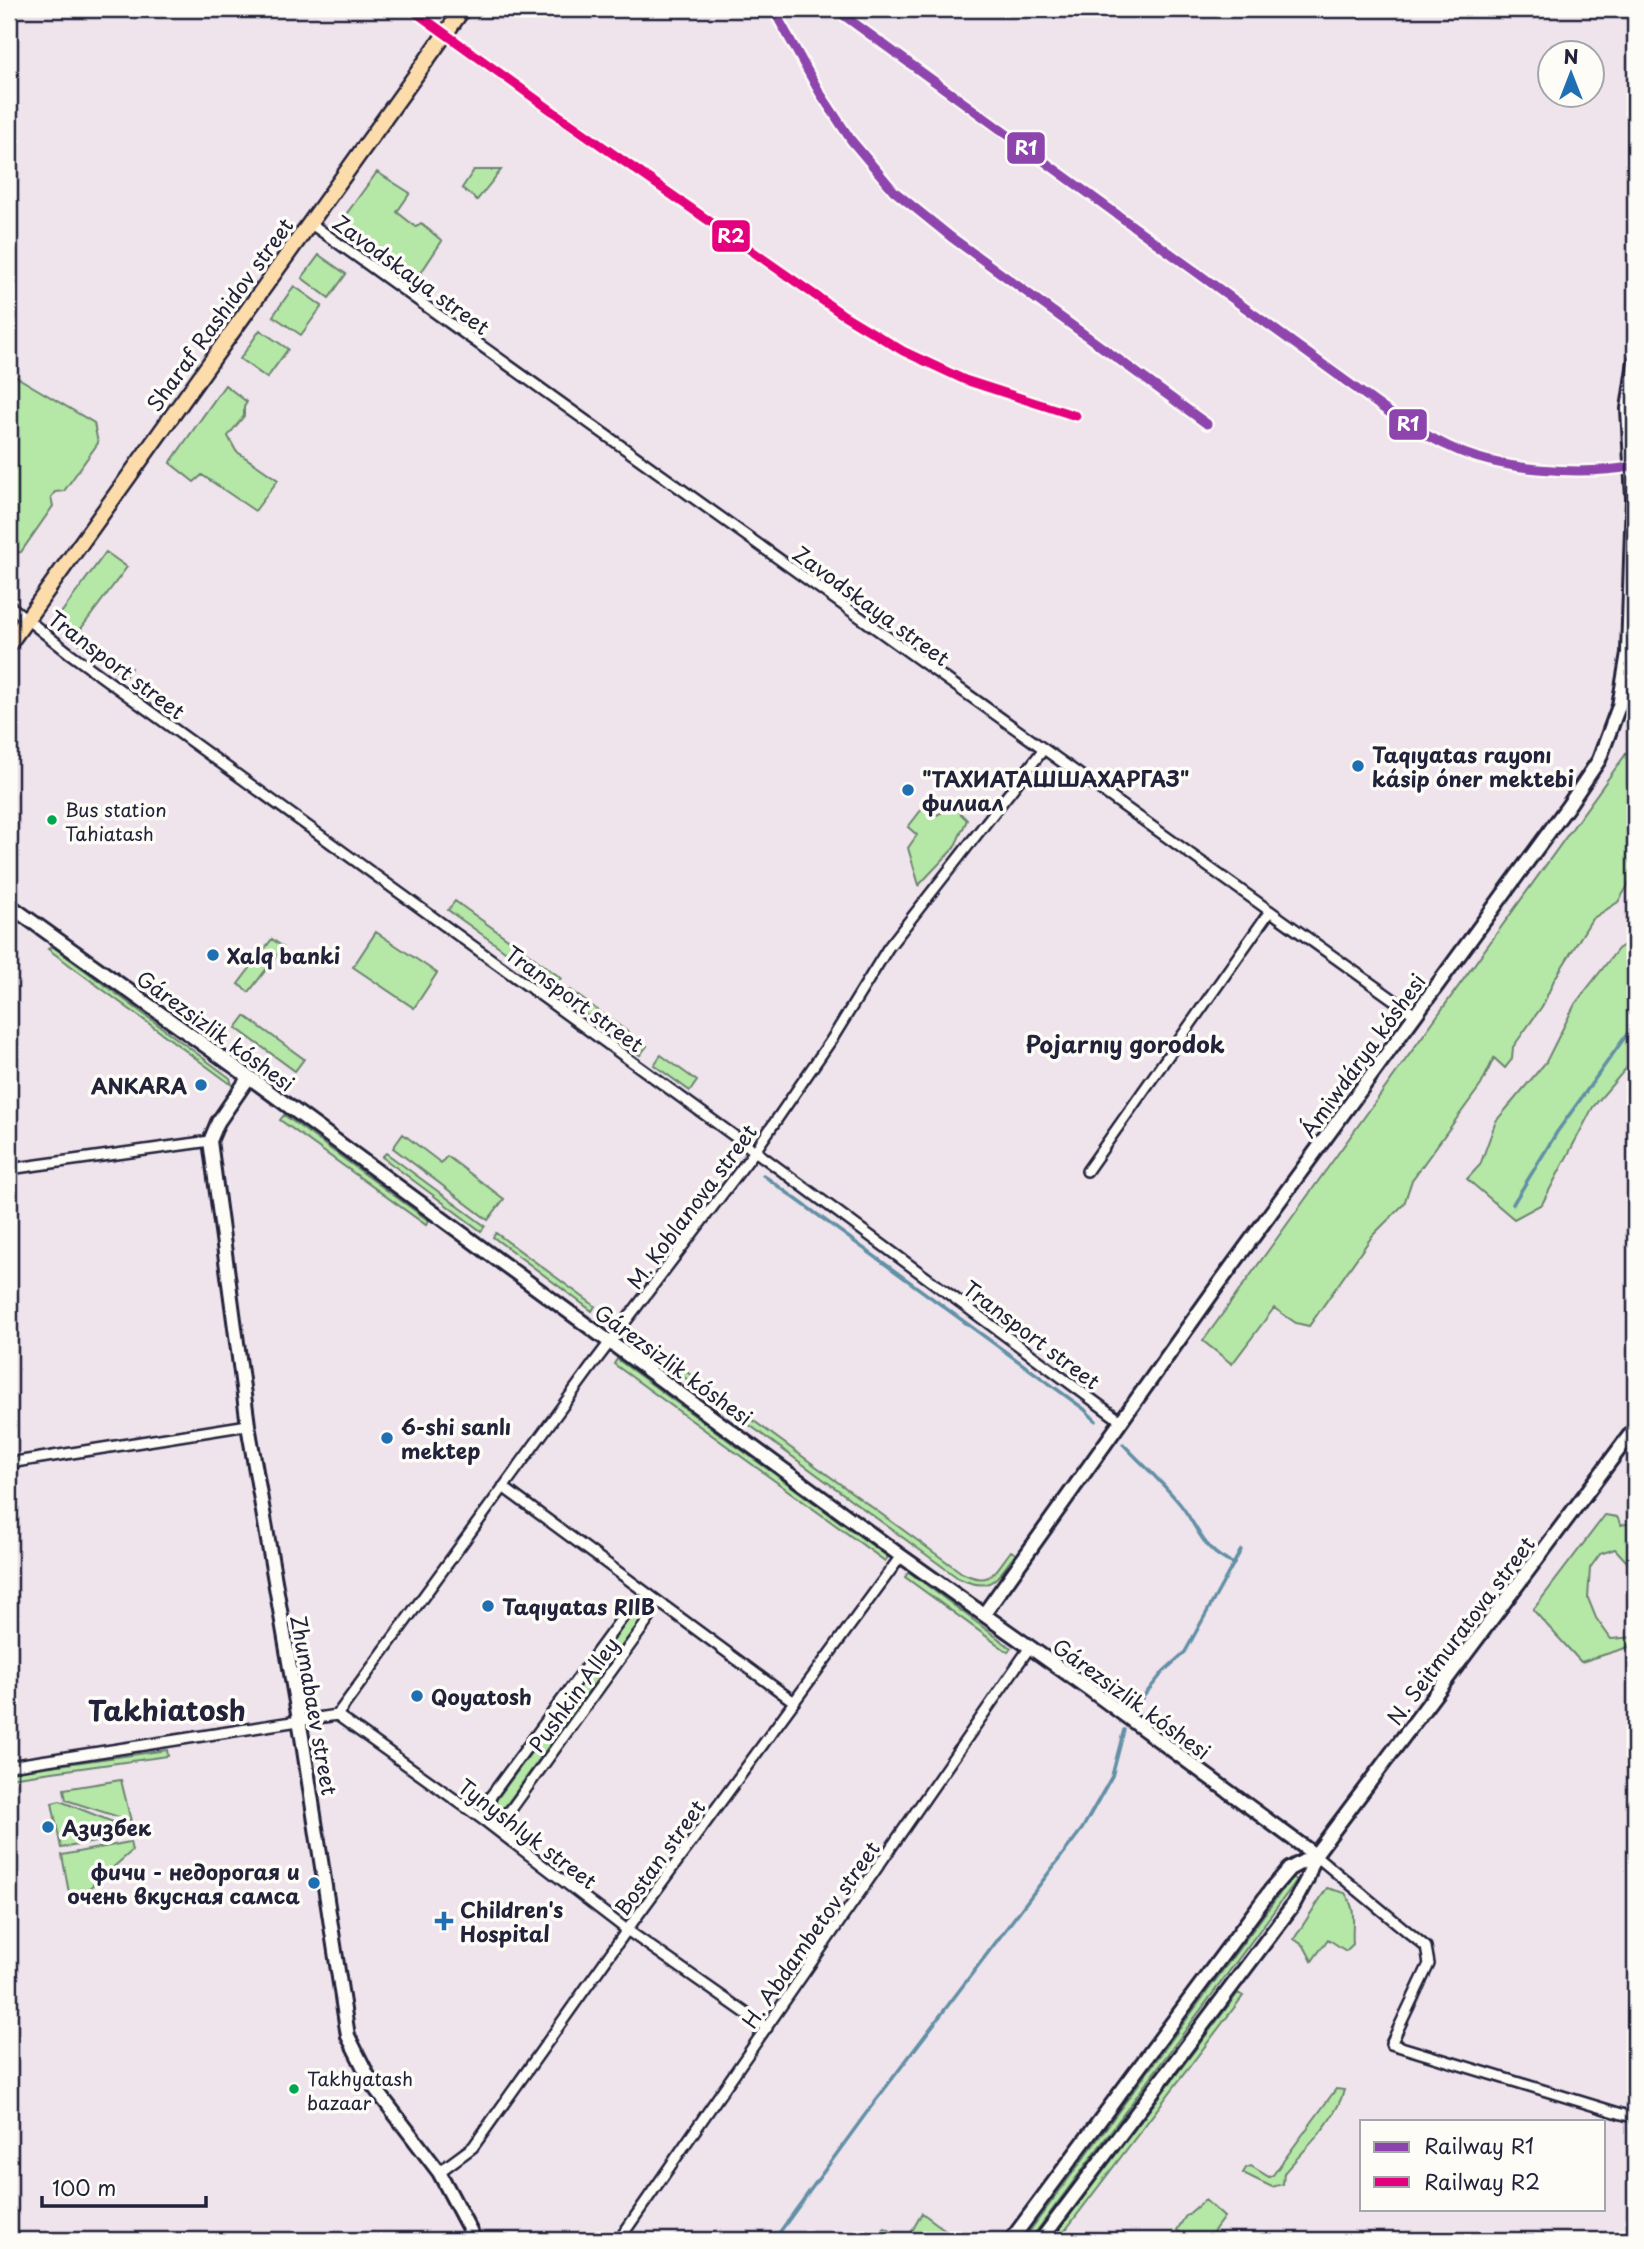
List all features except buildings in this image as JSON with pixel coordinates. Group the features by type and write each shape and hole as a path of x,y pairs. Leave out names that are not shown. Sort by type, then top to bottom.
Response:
{"main road":[{"name":"Sharaf Rashidov street","path":"9,644 463,9"}],"street":[{"name":"Zavodskaya street","path":"310,223 1415,1015"},
{"name":"Ámiwdárya kóshesi","path":"984,1614 1599,760 1619,706 1628,653 1634,498 1628,409 1635,360"},
{"name":"Transport street","path":"9,605 68,652 755,1151 1121,1421"},
{"name":"M. Koblanova street","path":"337,1715 610,1342 755,1151 832,1039 888,948 1043,750"},
{"name":"Gárezsizlik kóshesi","path":"9,905 1315,1855"},
{"path":"1087,1171 1270,911"},
{"path":"9,1169 210,1141 218,1122 249,1077"},
{"name":"Zhumabaev street","path":"210,1141 248,1424 299,1721 348,2036 372,2084 439,2172 475,2240"},
{"path":"9,1464 248,1424"},
{"name":"N. Seitmuratova street","path":"1315,1855 1635,1428"},
{"path":"503,1487 793,1701"},
{"name":"Bostan street","path":"439,2172 473,2147 627,1930 901,1556"},
{"name":"Pushkin Alley","path":"651,1597 649,1619 510,1811 485,1821 491,1796 631,1606 651,1597"},
{"name":"H. Abdambetov street","path":"619,2240 1030,1647"},
{"path":"9,1766 337,1715"},
{"name":"Tynyshlyk street","path":"337,1715 485,1821 627,1930 767,2028"},
{"path":"1315,1855 1426,1947 1429,1964 1391,2044 1635,2118"},
{"path":"1011,2240 1270,1892 1289,1869 1315,1855"},
{"path":"1041,2240 1293,1905 1307,1879 1315,1855"}],"green space":[{"path":"474,170 501,170 477,200 462,188"},
{"path":"377,172 410,193 397,212 416,227 421,223 442,241 418,277 339,224"},
{"path":"319,255 346,274 329,298 302,278"},
{"path":"294,286 322,306 301,335 273,316"},
{"path":"260,330 288,349 267,378 240,359"},
{"path":"15,376 94,423 98,443 64,491 55,492 51,497 53,506 21,552 9,554 9,383"},
{"path":"225,385 247,402 244,416 228,436 236,451 278,480 255,511 202,475 194,482 170,463"},
{"path":"106,552 127,567 80,630 131,668 125,677 53,624"},
{"path":"1628,751 1634,755 1633,863 1629,884 1618,902 1592,919 1554,980 1543,1005 1513,1047 1512,1059 1505,1068 1494,1058 1481,1085 1412,1180 1404,1204 1373,1235 1309,1326 1296,1323 1274,1308 1232,1364 1203,1341"},
{"path":"922,809 937,815 948,809 958,811 967,820 954,848 919,885 908,848 917,835 908,827"},
{"path":"455,901 519,947 512,956 448,910"},
{"path":"376,932 437,973 414,1008 353,967"},
{"path":"1635,938 1635,1058 1593,1107 1542,1204 1514,1219 1467,1179 1480,1165 1496,1121 1546,1062 1575,1004 1618,949"},
{"path":"272,939 283,947 249,992 238,984"},
{"path":"52,946 230,1078 232,1085 48,949"},
{"path":"526,952 561,978 555,987 519,962"},
{"path":"570,990 647,1046 640,1055 564,998"},
{"path":"245,1016 304,1059 295,1071 236,1028"},
{"path":"661,1055 697,1081 690,1091 654,1065"},
{"path":"284,1115 429,1221 426,1225 280,1120"},
{"path":"403,1134 441,1163 447,1156 504,1199 488,1220 393,1148"},
{"path":"386,1153 485,1226 481,1231 382,1157"},
{"path":"496,1233 595,1306 592,1311 493,1237"},
{"path":"632,1332 962,1573 979,1579 986,1578 996,1571 1011,1551 1016,1554 998,1577 986,1584 979,1585 958,1578 628,1336"},
{"path":"617,1359 888,1557 885,1561 614,1364"},
{"path":"1605,1515 1617,1517 1621,1525 1635,1525 1635,1580 1628,1563 1615,1549 1600,1554 1590,1568 1588,1598 1596,1618 1611,1639 1635,1637 1635,1645 1581,1662 1533,1610"},
{"path":"909,1572 1011,1648 1008,1652 905,1577"},
{"path":"640,1611 642,1618 504,1808 497,1808 495,1802 633,1613"},
{"path":"167,1750 168,1756 9,1778 9,1772"},
{"path":"121,1780 131,1821 66,1800 64,1789"},
{"path":"60,1801 128,1828 129,1836 61,1848 52,1803"},
{"path":"130,1842 132,1851 71,1904 62,1855"},
{"path":"1292,1877 1297,1880 1030,2240 1023,2240"},
{"path":"1327,1888 1345,1893 1349,1900 1353,1912 1353,1944 1346,1951 1328,1939 1312,1961 1304,1946 1294,1939"},
{"path":"1238,1993 1243,1996 1058,2240 1051,2240"},
{"path":"1336,2089 1344,2090 1334,2113 1284,2173 1283,2184 1272,2187 1243,2173 1251,2166 1269,2177 1273,2175"},
{"path":"1205,2200 1224,2217 1207,2240 1190,2240 1177,2230 1185,2217"},
{"path":"922,2213 959,2240 907,2240"},
{"path":"885,2228 907,2240 870,2240"}],"waterway":[{"path":"1513,1204 1557,1132 1635,1023"},
{"path":"763,1175 1084,1409 1096,1421"},
{"path":"1123,1444 1180,1504 1208,1546 1223,1559 1234,1564"},
{"path":"1135,1707 1164,1671 1185,1652 1241,1550"},
{"path":"774,2240 870,2108 1082,1829 1112,1776 1124,1730"}],"rail line":[{"name":"R2","path":"411,9 842,314 903,351 965,380 1076,416"},
{"name":"R1","path":"773,9 820,93 851,140 894,191 951,237 1207,424"},
{"name":"R1","path":"835,9 1398,419 1450,447 1492,462 1566,471 1635,466"}],"place":[{"name":"Taqıyatas rayonı kásip óner mektebi","path":"1358,766"},
{"name":"\"ТАХИАТАШШАХАРГАЗ\" филиал","path":"908,790"},
{"name":"Bus station Tahiatash","path":"52,820"},
{"name":"Xalq banki","path":"213,955"},
{"name":"ANKARA","path":"201,1085"},
{"name":"6-shi sanlı mektep","path":"387,1438"},
{"name":"Taqıyatas RIIB","path":"488,1606"},
{"name":"Qoyatosh","path":"417,1696"},
{"name":"Азизбек","path":"48,1827"},
{"name":"фичи - недорогая и очень вкусная самса","path":"314,1883"},
{"name":"Children's Hospital","path":"444,1921"},
{"name":"Takhyatash bazaar","path":"294,2089"}],"district":[{"name":"Pojarnıy gorodok","path":"1125,1043"},
{"name":"Takhiatosh","path":"167,1709"}]}
